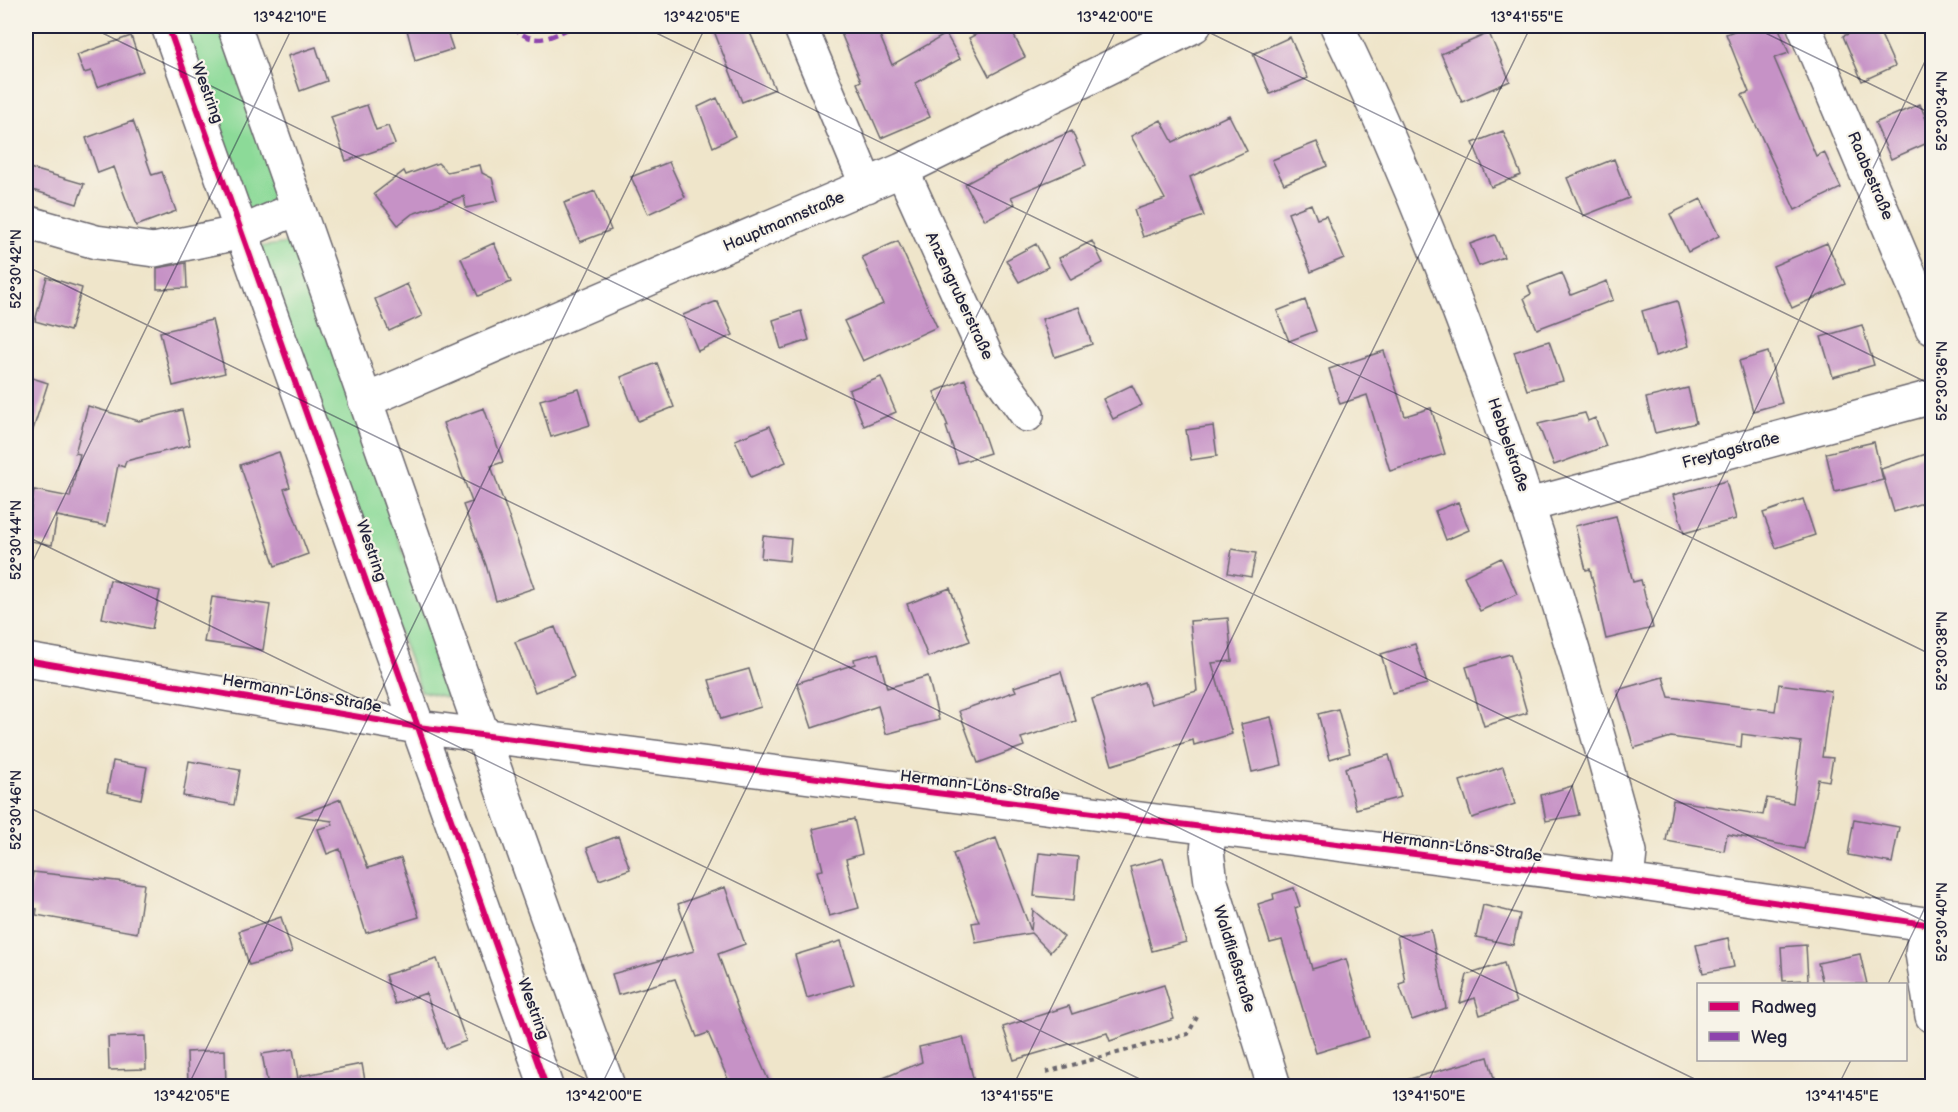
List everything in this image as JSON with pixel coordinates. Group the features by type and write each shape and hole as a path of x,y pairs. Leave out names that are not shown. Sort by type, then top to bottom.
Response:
{"street":[{"name":"Westring","path":"168,26 546,1086"},
{"path":"234,26 480,735 608,1086"},
{"path":"800,26 867,186"},
{"name":"Hauptmannstraße","path":"365,401 867,186 1194,26"},
{"name":"Hebbelstraße","path":"1337,26 1411,186 1477,354 1529,505 1581,671 1630,852 1627,881"},
{"name":"Raabestraße","path":"1804,26 1932,328"},
{"name":"Anzengruberstraße","path":"902,170 989,363 1027,415"},
{"path":"26,222 96,242 154,250 243,232 298,208"},
{"name":"Freytagstraße","path":"1529,505 1932,398"},
{"name":"Hermann-Löns-Straße","path":"26,660 418,727 1627,881 1929,924"},
{"name":"Waldfließstraße","path":"1210,829 1208,851 1211,882 1274,1086"},
{"path":"1929,924 1922,953 1932,1016"}],"path":[{"path":"1046,1072 1188,1034 1197,1017"}],"green space":[{"path":"182,26 220,26 282,204 249,215"},
{"path":"296,242 454,699 421,691 258,247"}],"building":[{"path":"406,26 445,26 453,49 415,61"},
{"path":"712,26 747,26 775,89 742,102"},
{"path":"838,26 876,26 892,65 946,34 960,59 915,83 930,117 881,138 857,83 861,81"},
{"path":"992,26 1009,26 1025,57 989,76 969,38"},
{"path":"1747,26 1778,26 1789,53 1774,58 1816,156 1824,152 1841,188 1795,210 1742,95 1749,92 1726,34"},
{"path":"1869,26 1877,26 1895,66 1862,81 1843,36"},
{"path":"1489,33 1510,81 1462,102 1441,54"},
{"path":"131,36 143,71 97,87 91,71 84,73 77,55"},
{"path":"1290,37 1308,78 1270,94 1253,54"},
{"path":"316,47 327,81 300,91 288,56"},
{"path":"717,98 735,136 713,147 698,107"},
{"path":"1920,104 1932,134 1932,141 1891,159 1875,123"},
{"path":"367,105 376,130 388,126 395,144 346,161 331,117"},
{"path":"1229,115 1247,151 1190,177 1204,216 1143,237 1134,210 1165,199 1131,136 1161,120 1173,142"},
{"path":"133,121 152,175 162,172 176,211 136,226 114,167 98,173 86,138"},
{"path":"1072,131 1086,165 1011,197 1015,204 985,220 965,184 1031,149"},
{"path":"1503,131 1521,175 1491,187 1473,143"},
{"path":"1317,142 1327,166 1284,184 1272,160"},
{"path":"1614,159 1629,198 1583,216 1567,178"},
{"path":"669,162 685,197 648,214 631,177"},
{"path":"438,163 447,172 480,165 482,173 492,178 498,201 466,208 464,196 412,214 398,225 374,194 404,171 406,175"},
{"path":"26,167 84,184 77,204 26,188"},
{"path":"595,191 611,230 580,242 564,203"},
{"path":"1701,199 1719,236 1688,252 1670,214"},
{"path":"1311,204 1317,219 1326,216 1344,258 1311,272 1288,213"},
{"path":"1495,235 1504,257 1479,266 1470,244"},
{"path":"898,241 937,327 863,361 844,321 883,304 862,257"},
{"path":"1092,241 1103,263 1071,280 1059,258"},
{"path":"494,243 511,282 478,296 461,258"},
{"path":"1827,243 1845,284 1792,308 1773,266"},
{"path":"1036,244 1048,267 1019,282 1006,260"},
{"path":"186,263 187,288 157,289 157,268"},
{"path":"1562,273 1571,295 1607,281 1613,300 1537,329 1524,298 1531,294 1528,286"},
{"path":"47,277 82,288 70,331 35,321"},
{"path":"407,284 422,316 389,331 375,299"},
{"path":"1305,300 1316,331 1289,341 1277,311"},
{"path":"717,301 733,335 698,351 683,315"},
{"path":"1677,301 1689,346 1655,356 1642,311"},
{"path":"1079,307 1092,344 1055,357 1042,319"},
{"path":"801,311 809,340 781,349 773,320"},
{"path":"212,320 225,373 173,386 160,332"},
{"path":"1862,325 1874,365 1833,377 1821,337"},
{"path":"1549,341 1563,381 1527,390 1514,352"},
{"path":"1384,351 1405,416 1431,408 1445,454 1390,471 1367,395 1340,404 1329,369"},
{"path":"1768,352 1782,403 1753,411 1739,361"},
{"path":"657,363 674,407 638,421 621,377"},
{"path":"26,376 48,383 30,439 26,438"},
{"path":"881,377 896,412 864,426 849,390"},
{"path":"965,379 990,453 958,463 946,427 948,426 934,392"},
{"path":"1132,385 1142,405 1113,419 1103,399"},
{"path":"1688,388 1696,423 1655,433 1646,398"},
{"path":"579,389 590,425 551,437 540,400"},
{"path":"88,406 139,421 182,410 190,445 126,461 124,467 118,465 106,526 57,516 52,545 26,540 34,490 70,497 80,454 75,453"},
{"path":"484,408 503,462 491,466 534,588 496,601 486,565 463,505 472,502 443,423"},
{"path":"1585,413 1588,421 1595,418 1606,446 1554,465 1538,424"},
{"path":"770,426 786,462 751,477 735,440"},
{"path":"1213,426 1217,456 1191,460 1186,430"},
{"path":"1874,442 1883,480 1835,492 1826,453"},
{"path":"279,452 290,487 284,489 308,554 275,566 240,465"},
{"path":"1932,452 1932,500 1894,512 1881,469"},
{"path":"1726,481 1736,519 1684,533 1673,495"},
{"path":"1803,499 1815,535 1776,548 1763,513"},
{"path":"1458,502 1469,530 1446,540 1435,511"},
{"path":"1616,516 1633,582 1641,580 1653,628 1606,639 1590,569 1586,570 1575,526"},
{"path":"763,536 791,539 789,561 761,558"},
{"path":"1232,549 1256,553 1251,577 1228,573"},
{"path":"1501,558 1517,594 1480,611 1464,576"},
{"path":"110,580 160,591 152,629 102,618"},
{"path":"950,588 970,641 928,657 907,604"},
{"path":"212,597 270,605 263,650 204,642"},
{"path":"1228,618 1232,661 1212,663 1232,734 1194,745 1193,740 1112,765 1092,699 1144,682 1151,704 1197,691 1190,621"},
{"path":"555,627 574,677 535,692 515,642"},
{"path":"1415,644 1427,684 1392,693 1381,654"},
{"path":"878,653 887,688 928,676 939,720 886,734 878,706 812,728 797,683 855,664 854,659"},
{"path":"1510,654 1527,713 1484,726 1466,667"},
{"path":"749,669 761,707 721,719 709,680"},
{"path":"1061,672 1076,721 1021,738 1024,746 978,763 959,711 1016,691 1014,687"},
{"path":"1663,677 1669,697 1775,711 1779,684 1831,691 1822,757 1833,758 1829,781 1818,779 1804,849 1727,834 1724,851 1666,841 1673,800 1763,815 1767,798 1793,803 1801,742 1742,734 1741,747 1671,737 1634,748 1617,690"},
{"path":"1338,709 1350,753 1330,759 1318,714"},
{"path":"1271,717 1282,765 1252,772 1241,724"},
{"path":"1389,755 1401,797 1356,809 1345,768"},
{"path":"113,761 147,767 141,799 107,792"},
{"path":"189,761 240,770 234,805 183,796"},
{"path":"1503,767 1515,804 1472,818 1460,781"},
{"path":"1572,786 1579,815 1546,821 1541,795"},
{"path":"341,799 368,868 401,858 419,917 366,933 340,849 327,854 318,829 333,825 332,821 297,816"},
{"path":"854,819 862,854 846,859 859,908 829,916 817,871 823,870 813,829"},
{"path":"1854,819 1899,827 1892,863 1848,855"},
{"path":"618,836 630,869 599,880 587,848"},
{"path":"996,838 1031,931 1033,910 1064,937 1050,952 1031,933 976,943 972,923 979,922 953,854"},
{"path":"1039,853 1078,857 1074,900 1034,896"},
{"path":"1163,858 1186,942 1152,951 1130,867"},
{"path":"33,872 144,884 137,933 36,915 37,909 27,908"},
{"path":"725,887 745,944 718,954 742,1020 771,1086 731,1086 708,1033 697,1037 675,979 618,995 612,974 694,951 678,904"},
{"path":"1294,888 1300,906 1295,908 1312,969 1346,959 1369,1037 1316,1053 1282,940 1270,943 1258,904 1274,899 1273,894"},
{"path":"1483,905 1520,914 1513,945 1476,937"},
{"path":"281,917 292,952 249,965 239,931"},
{"path":"1431,930 1446,1008 1412,1020 1399,984 1405,982 1397,936"},
{"path":"1728,938 1734,967 1703,973 1696,945"},
{"path":"841,941 854,984 807,998 795,955"},
{"path":"1806,945 1808,980 1783,981 1781,947"},
{"path":"1860,954 1867,983 1823,983 1818,963"},
{"path":"437,959 466,1041 445,1049 426,993 395,1004 385,975"},
{"path":"1504,963 1516,1003 1480,1015 1475,998 1460,1003 1467,975"},
{"path":"1164,985 1174,1019 1110,1041 1107,1033 1014,1060 1003,1027 1069,1006 1072,1014"},
{"path":"145,1036 146,1069 109,1070 108,1037"},
{"path":"963,1037 975,1086 864,1086 922,1062 919,1047"},
{"path":"293,1049 299,1085 268,1086 262,1054"},
{"path":"225,1050 226,1086 188,1086 187,1052"},
{"path":"1488,1057 1496,1086 1407,1086 1406,1080"},
{"path":"362,1064 366,1086 301,1086 300,1076"}],"marked path":[{"path":"512,26 520,33 534,39 549,37 573,26"}],"cycle path":[{"path":"168,26 546,1086"},
{"path":"26,660 418,727 1627,881 1932,925"}]}
